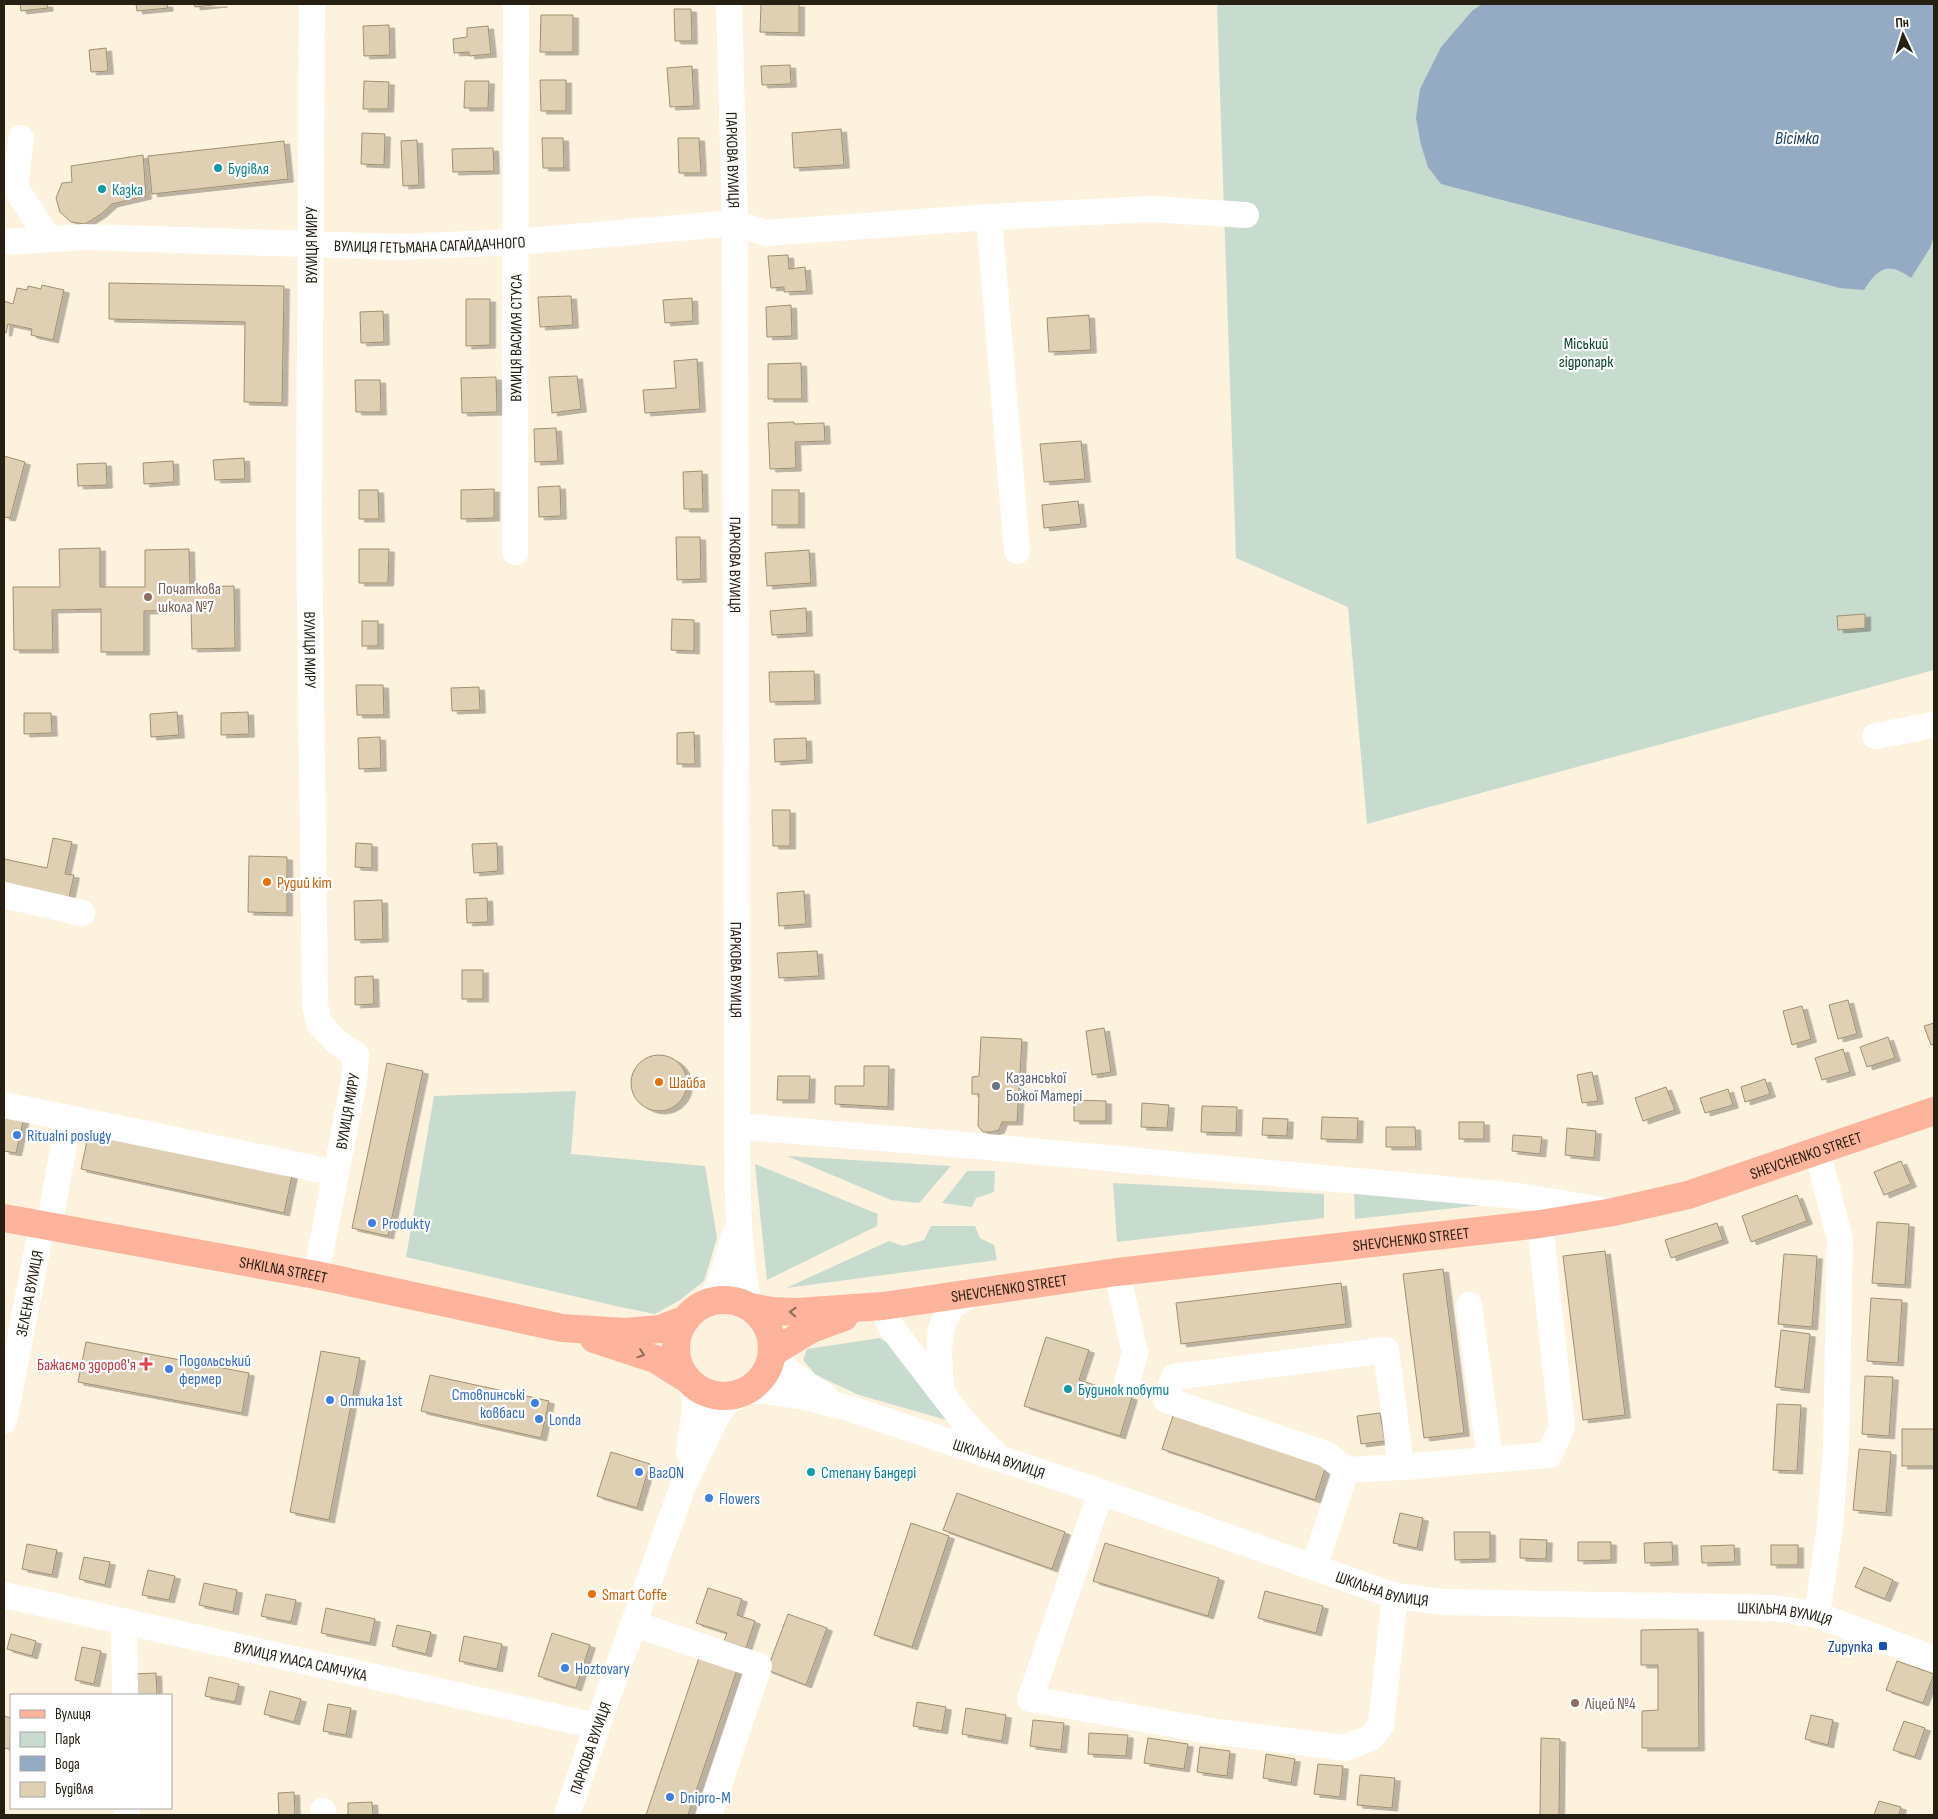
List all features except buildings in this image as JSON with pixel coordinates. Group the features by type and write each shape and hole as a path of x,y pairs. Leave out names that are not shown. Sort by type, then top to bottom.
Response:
{"main road":[{"name":"SHEVCHENKO STREET","path":"750,1306 798,1312 880,1307 1117,1272 1540,1224 1613,1212 1688,1195 1934,1111"},
{"name":"SHKILNA STREET","path":"4,1218 316,1274 562,1328 655,1359 687,1379"},
{"path":"721,1300 731,1300 750,1306 764,1320 772,1337 772,1353 769,1368 763,1377 746,1392 728,1396 710,1394 693,1385 687,1379 677,1360 676,1349 680,1328 694,1312 721,1300"},
{"name":"SHEVCHENKO STREET","path":"772,1353 811,1329 880,1307"},
{"name":"SHKILNA STREET","path":"562,1328 626,1332 660,1329 694,1312"}],"street":[{"name":"ВУЛИЦЯ МИРУ","path":"312,4 309,519 315,1004 319,1024 337,1042 356,1056 354,1081 316,1274"},
{"name":"ВУЛИЦЯ ВАСИЛЯ СТУСА","path":"515,552 516,4"},
{"name":"ПАРКОВА ВУЛИЦЯ","path":"729,4 735,223 738,1218"},
{"path":"21,138 15,187 49,239"},
{"path":"735,223 766,232 989,217 1151,209 1246,215"},
{"path":"989,217 1017,552"},
{"name":"ВУЛИЦЯ ГЕТЬМАНА САГАЙДАЧНОГО","path":"4,242 84,237 400,247 516,242 735,223"},
{"path":"1875,736 1934,725"},
{"path":"4,895 82,913"},
{"path":"4,1105 336,1173"},
{"name":"ЗЕЛЕНА ВУЛИЦЯ","path":"4,1421 69,1118"},
{"path":"737,1126 1509,1195 1613,1212"},
{"path":"1817,1151 1840,1239 1836,1446 1830,1526 1817,1615"},
{"path":"738,1218 744,1283 750,1306"},
{"path":"694,1312 715,1293 724,1275 738,1218"},
{"path":"1401,1467 1386,1350 1174,1377 1166,1400 1326,1454 1346,1470 1401,1467 1549,1454 1562,1427 1540,1224"},
{"path":"1117,1272 1135,1353 1127,1383"},
{"path":"941,1390 939,1352 941,1328 951,1306 974,1292"},
{"path":"1469,1305 1490,1459"},
{"path":"880,1307 889,1324 968,1427 999,1458"},
{"path":"772,1353 790,1373 818,1392 848,1408"},
{"name":"ПАРКОВА ВУЛИЦЯ","path":"684,1483 695,1410 694,1393 687,1379"},
{"path":"746,1392 764,1391 804,1397 848,1408"},
{"name":"ПАРКОВА ВУЛИЦЯ","path":"567,1815 684,1483 718,1414 727,1402 746,1392"},
{"name":"ШКІЛЬНА ВУЛИЦЯ","path":"848,1408 1101,1492 1395,1596 1444,1602 1775,1608 1817,1615 1934,1660"},
{"path":"1314,1567 1346,1470"},
{"path":"1101,1492 1030,1699 1211,1732 1346,1748 1371,1738 1381,1725 1395,1596"},
{"name":"ВУЛИЦЯ УЛАСА САМЧУКА","path":"4,1595 597,1726"},
{"path":"124,1622 125,1694"},
{"path":"635,1624 759,1666 709,1815"}],"green space":[{"name":"Міський гідропарк","path":"1221,4 1934,4 1934,670 1367,824 1348,607 1236,558 1217,6"},
{"path":"576,1091 571,1154 705,1166 717,1238 704,1281 680,1300 655,1314 406,1257 434,1096"},
{"path":"787,1156 951,1166 919,1203 891,1200"},
{"path":"755,1164 878,1214 877,1226 767,1280"},
{"path":"967,1171 995,1171 994,1192 976,1198 972,1207 942,1203"},
{"path":"1113,1183 1324,1194 1324,1218 1117,1242"},
{"path":"1354,1190 1510,1202 1355,1219"},
{"path":"931,1226 975,1226 980,1238 994,1245 997,1260 786,1288 889,1241 903,1246 924,1240"},
{"path":"880,1338 901,1352 950,1421 859,1395 816,1375 803,1360 807,1349"}],"water":[{"name":"Вісімка","path":"1482,4 1934,4 1934,236 1930,248 1911,278 1896,270 1884,269 1874,276 1864,290 1840,288 1441,184 1428,167 1421,145 1416,118 1420,89 1441,47 1472,11"}],"place":[{"name":"Будівля","path":"218,168"},
{"name":"Казка","path":"102,189"},
{"name":"Початкова школа №7","path":"148,597"},
{"name":"Рудий кіт","path":"267,882"},
{"name":"Шайба","path":"659,1082"},
{"name":"Казанської Божої Матері","path":"996,1086"},
{"name":"Ritualni poslugy","path":"17,1135"},
{"name":"Produkty","path":"372,1223"},
{"name":"Бажаємо здоров'я","path":"146,1364"},
{"name":"Подольський фермер","path":"169,1369"},
{"name":"Будинок побути","path":"1068,1389"},
{"name":"Оптика 1st","path":"330,1400"},
{"name":"Стовпинські ковбаси","path":"535,1403"},
{"name":"Londa","path":"539,1419"},
{"name":"ВагON","path":"639,1472"},
{"name":"Степану Бандері","path":"811,1472"},
{"name":"Flowers","path":"709,1498"},
{"name":"Smart Coffe","path":"592,1594"},
{"name":"Zupynka","path":"1883,1646"},
{"name":"Hoztovary","path":"565,1668"},
{"name":"Ліцей №4","path":"1575,1703"},
{"name":"Dnipro-M","path":"670,1797"}]}
